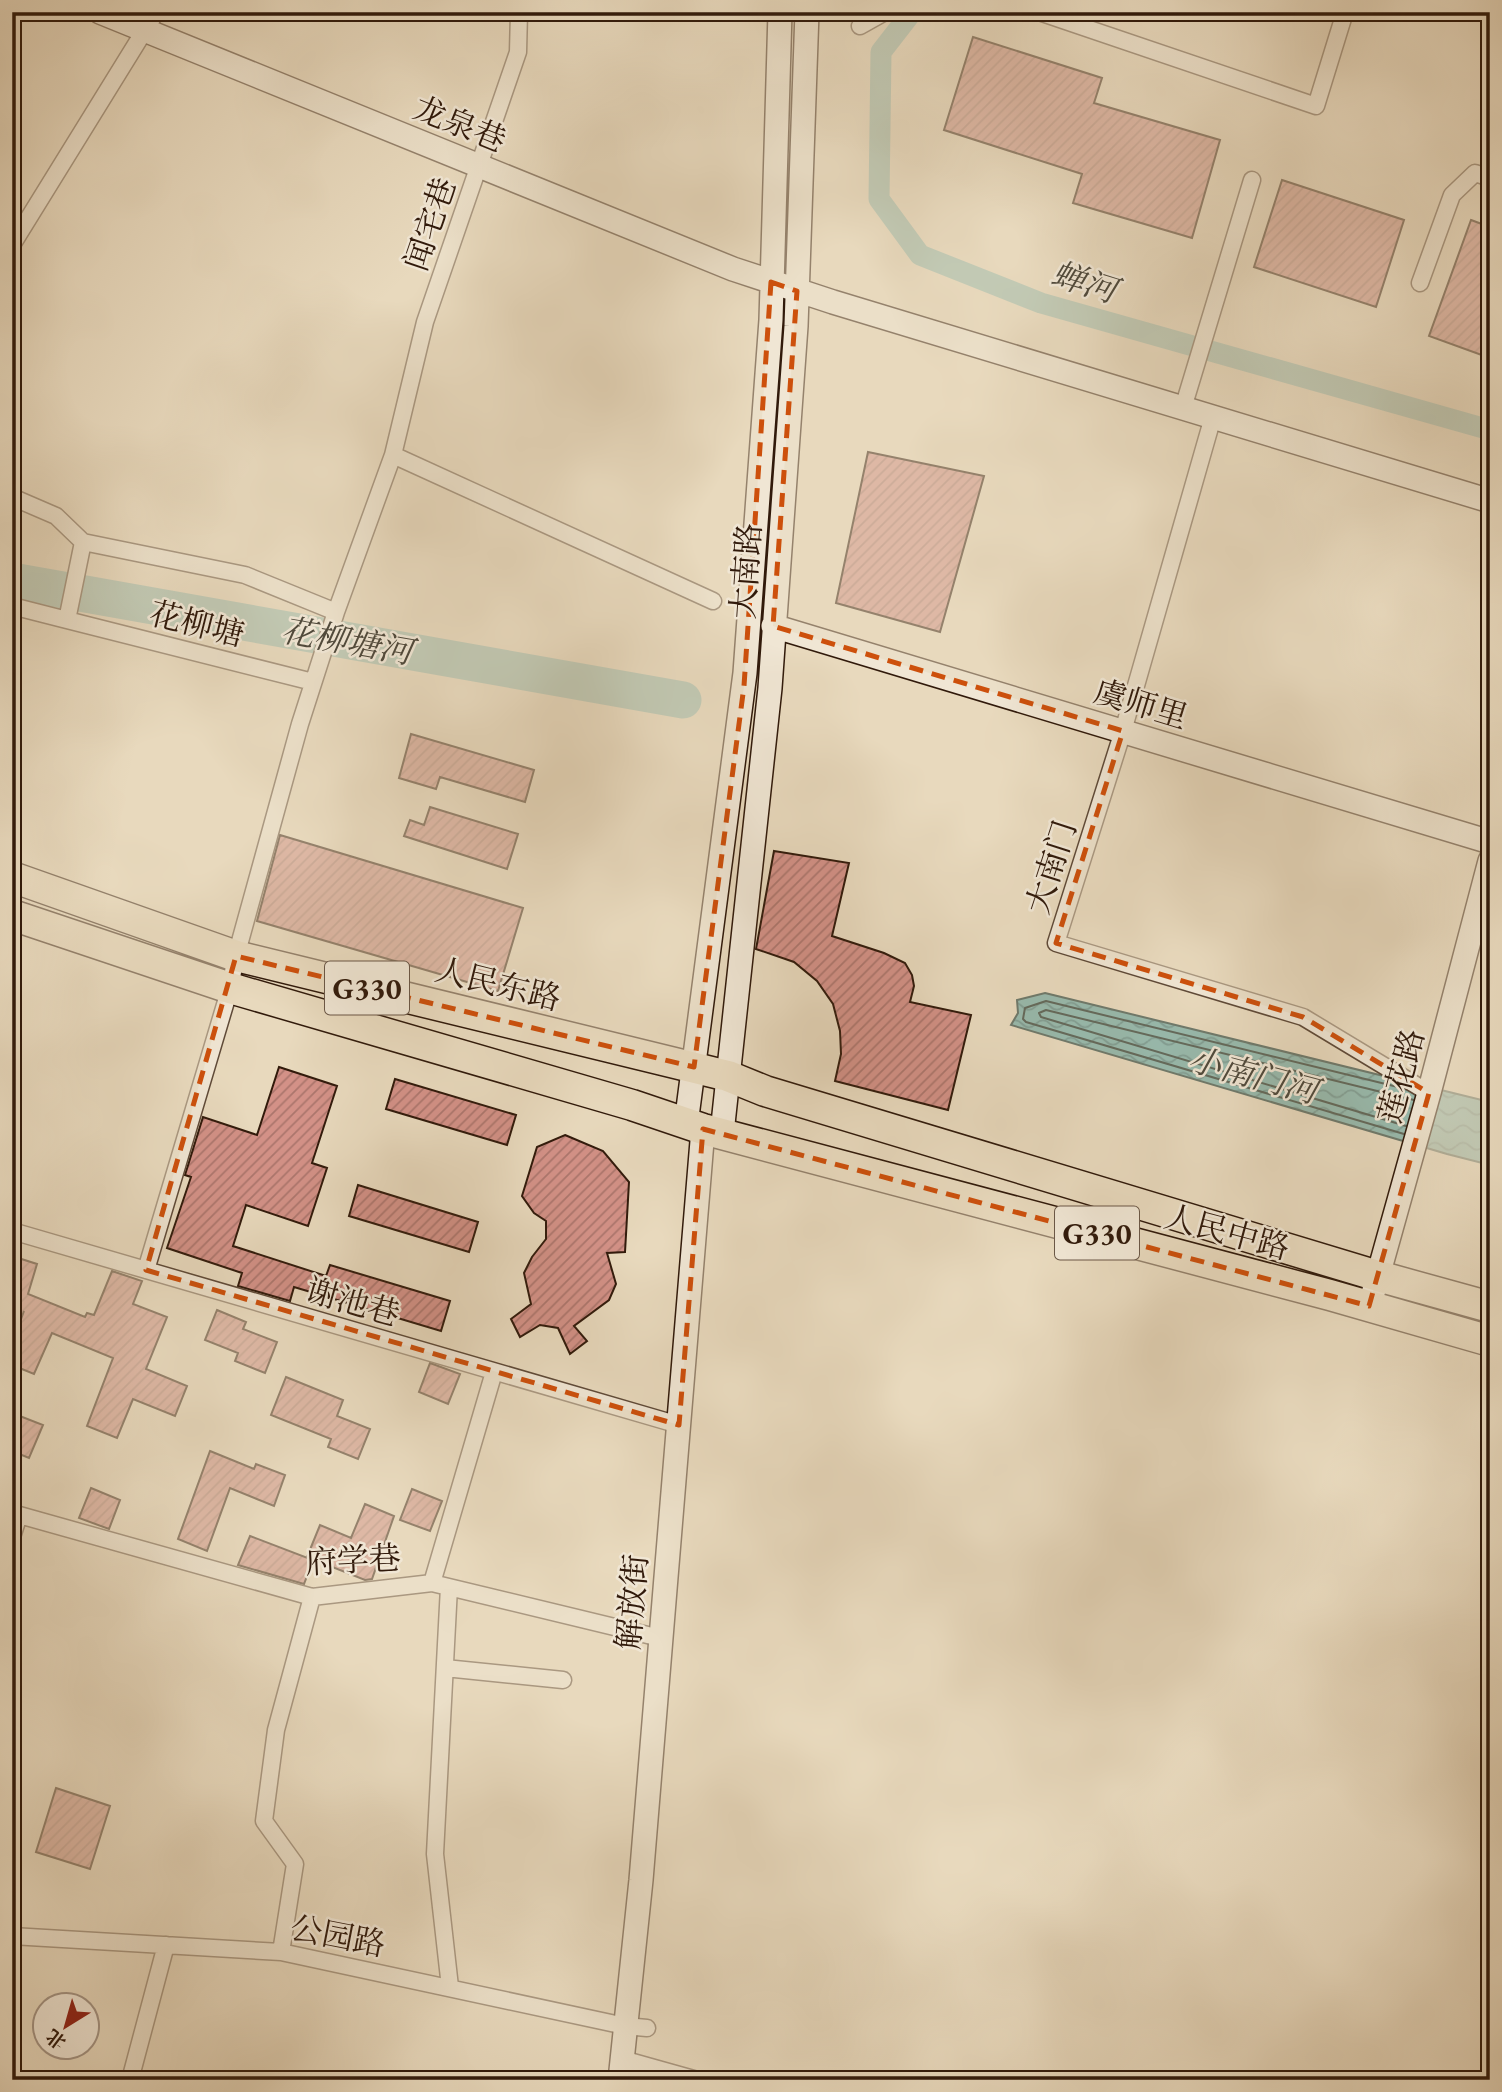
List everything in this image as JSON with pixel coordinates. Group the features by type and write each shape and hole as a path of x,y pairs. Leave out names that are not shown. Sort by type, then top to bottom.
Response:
{"highway":[{"name":"人民东路","path":"12,877 236,956 728,1076"},
{"name":"G330","path":"12,915 230,988 704,1128"},
{"name":"人民中路","path":"728,1076 765,1091 1378,1276 1490,1307"},
{"name":"人民中路","path":"704,1128 1369,1306 1490,1341"}],"street":[{"name":"龙泉巷","path":"100,12 150,21 480,166 733,269 797,291"},
{"name":"闻宅巷","path":"146,1270 230,988 236,956 313,682 393,455 425,322 518,52 519,12"},
{"name":"大南路","path":"704,1128 694,1067 744,686 771,320 780,12"},
{"name":"大南路","path":"704,1128 728,1076 770,688 796,326 807,12"},
{"path":"860,26 885,12"},
{"path":"1039,12 1316,106 1345,12"},
{"path":"12,245 150,21"},
{"path":"1420,283 1452,195 1475,173 1490,178"},
{"path":"1183,408 1252,180"},
{"path":"797,291 1490,501"},
{"name":"大南门","path":"1213,417 1123,731 1056,943 1303,1017 1429,1093"},
{"path":"393,455 713,601"},
{"path":"12,497 56,516 83,542 245,575 336,612"},
{"path":"68,615 83,542"},
{"name":"花柳塘","path":"12,606 68,615 313,682"},
{"name":"虞师里","path":"773,626 1490,842"},
{"name":"莲花路","path":"1369,1306 1429,1093 1490,860"},
{"name":"解放街","path":"621,2069 636,2027 641,1880 704,1128"},
{"name":"谢池巷","path":"12,1231 679,1424"},
{"path":"432,1583 494,1372"},
{"path":"12,1537 16,1514"},
{"name":"府学巷","path":"16,1514 312,1597 432,1583 660,1638"},
{"path":"449,1587 435,1854 450,1987"},
{"path":"281,1952 295,1864 264,1821 276,1730 312,1597"},
{"path":"445,1668 563,1680"},
{"name":"公园路","path":"12,1936 281,1952 636,2027"},
{"path":"130,2080 166,1945"},
{"path":"621,2069 697,2080"}],"highlighted area":[{"path":"771,282 797,291 773,626 1123,731 1056,943 1303,1017 1429,1093 1369,1306 703,1129 679,1425 146,1270 236,956 694,1067 744,686"}],"water":[{"name":"小南门河","path":"1045,993 1490,1102 1490,1165 1011,1025 1018,1013 1017,1000"}],"building":[{"path":"973,37 1102,78 1094,103 1220,140 1192,238 1073,203 1082,174 944,130"},
{"path":"1282,180 1404,220 1376,307 1254,267"},
{"path":"1471,220 1490,227 1490,358 1429,336"},
{"path":"868,452 984,476 940,632 836,603"},
{"path":"411,734 534,770 525,802 440,777 436,789 399,778"},
{"path":"430,807 518,834 507,869 404,836 410,820 424,825"},
{"path":"280,835 523,908 498,991 257,921"},
{"path":"774,851 849,863 832,936 905,963 912,975 914,986 910,1002 971,1015 948,1110 835,1081 841,1054 840,1031 833,1004 817,981 794,962 756,949"},
{"path":"279,1067 337,1086 312,1163 327,1168 308,1226 246,1205 233,1246 326,1276 330,1265 450,1301 441,1331 294,1287 290,1301 238,1286 242,1273 167,1248 191,1177 185,1175 203,1117 257,1135"},
{"path":"395,1079 516,1115 507,1145 386,1109"},
{"path":"565,1135 603,1151 629,1182 625,1252 607,1253 616,1284 609,1300 574,1326 587,1341 570,1354 558,1328 540,1325 520,1337 511,1319 531,1304 524,1273 546,1239 546,1221 534,1213 522,1196 537,1147"},
{"path":"358,1185 478,1222 469,1252 349,1216"},
{"path":"12,1256 37,1264 28,1294 85,1317 87,1313 94,1315 112,1271 142,1281 133,1304 167,1317 146,1369 187,1386 175,1416 133,1399 117,1438 87,1426 113,1358 52,1333 34,1374 12,1365 12,1342 16,1333 12,1332"},
{"path":"217,1310 246,1322 243,1329 277,1342 265,1373 235,1361 238,1353 205,1340"},
{"path":"430,1363 460,1374 448,1404 419,1392"},
{"path":"286,1377 343,1400 337,1416 370,1429 358,1459 328,1447 331,1439 271,1415"},
{"path":"12,1413 43,1425 29,1458 12,1451"},
{"path":"210,1451 254,1469 256,1464 285,1475 274,1506 230,1488 207,1551 178,1539"},
{"path":"91,1488 120,1500 109,1529 79,1518"},
{"path":"412,1489 442,1501 430,1531 400,1520"},
{"path":"365,1504 394,1516 372,1579 365,1580 307,1557 320,1525 351,1538"},
{"path":"250,1536 313,1560 304,1584 238,1565"},
{"path":"56,1788 110,1806 90,1869 36,1852"}],"waterway":[{"name":"蝉河","path":"912,12 881,52 879,199 920,255 1041,303 1490,430"},
{"name":"花柳塘河","path":"12,581 683,700"}]}
